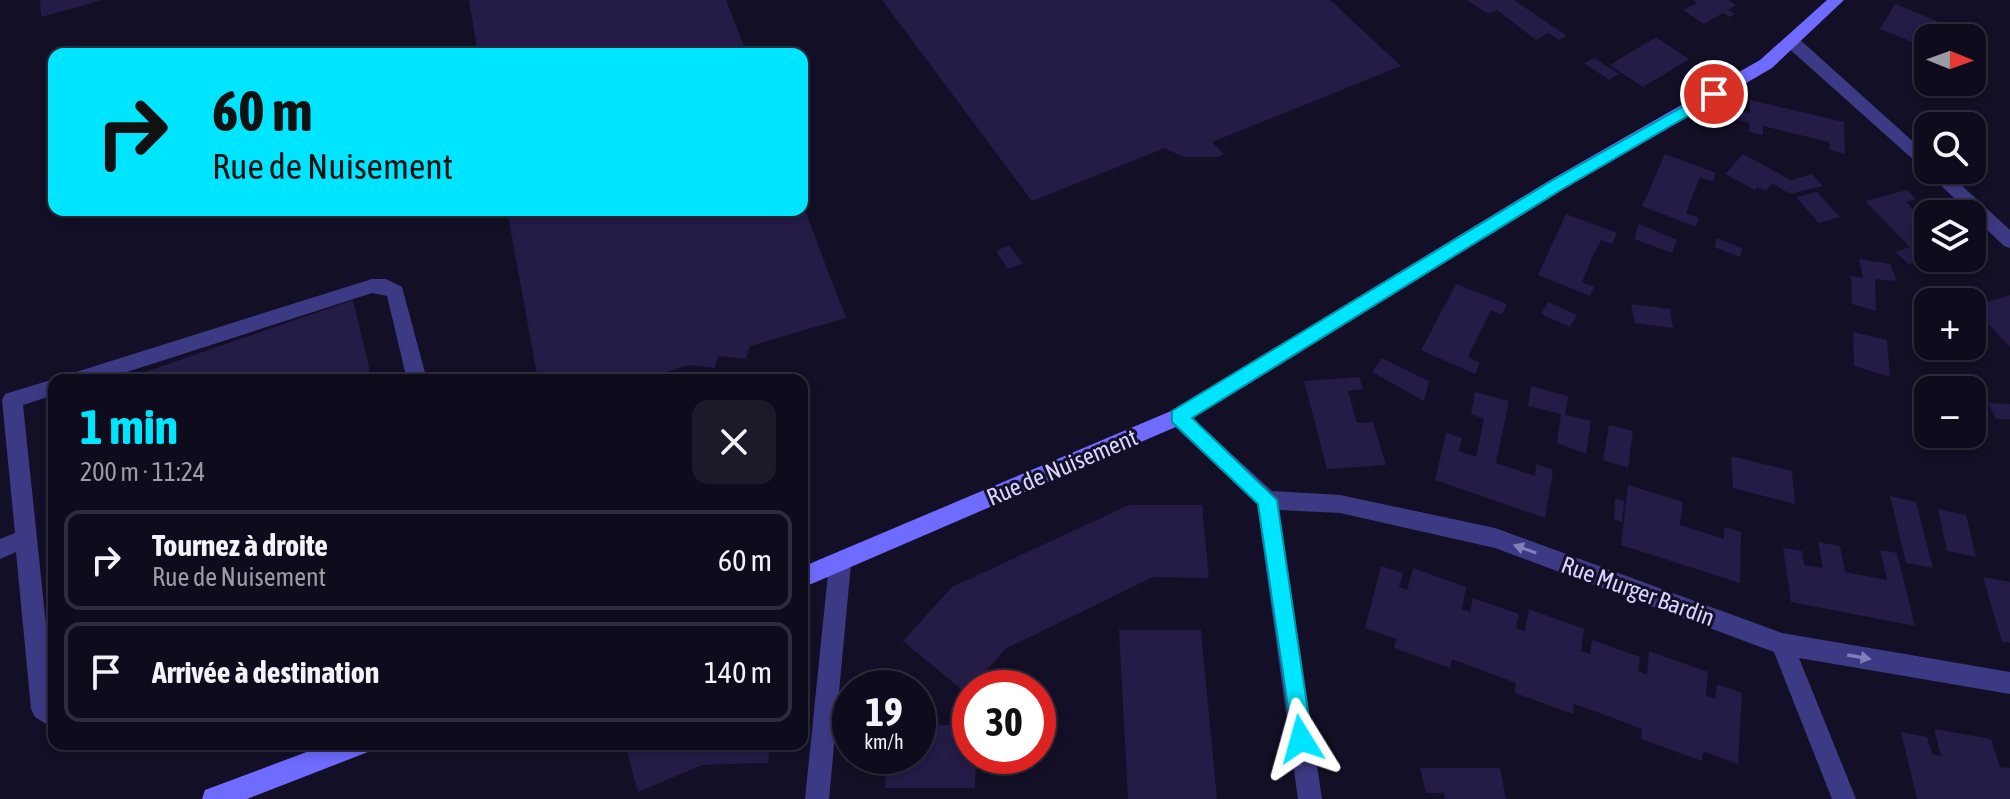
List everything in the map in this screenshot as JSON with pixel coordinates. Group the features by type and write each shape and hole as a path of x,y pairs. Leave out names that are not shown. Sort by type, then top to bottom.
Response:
{"street":[{"name":"Rue de Nuisement","path":"808,576 1178,417 1558,184 1766,64 1836,0"},
{"path":"1791,41 1914,152"},
{"path":"1949,184 2010,241"},
{"path":"95,374 372,286 386,286 395,292 416,374"},
{"path":"48,389 12,400 43,709 48,713"},
{"path":"1178,417 1267,500 1310,799"},
{"name":"Rue Murger Bardin","path":"1267,500 1340,504 1495,538 1782,644 2010,683"},
{"path":"0,549 25,539"},
{"path":"817,799 840,564"},
{"path":"1782,644 1844,799"},
{"path":"214,799 344,750"}],"building":[{"path":"40,0 99,0 99,1 41,17"},
{"path":"469,0 726,0 745,48 477,48"},
{"path":"882,0 1330,0 1401,66 1212,142 1224,154 1217,157 1183,157 1165,148 1032,201"},
{"path":"1467,0 1514,0 1567,36 1559,40 1549,33 1536,40 1497,10 1488,14"},
{"path":"1692,0 1728,0 1736,5 1728,10 1735,14 1730,17 1723,13 1704,24 1683,10 1697,3"},
{"path":"1895,4 1939,22 1914,24 1914,43 1880,29"},
{"path":"1656,37 1689,59 1643,87 1610,65"},
{"path":"1594,58 1619,74 1609,80 1584,63"},
{"path":"1750,100 1844,122 1845,154 1830,150 1829,142 1763,126 1763,135 1749,132 1750,123 1738,120 1739,111 1750,113"},
{"path":"1665,154 1716,173 1713,182 1700,177 1686,213 1699,218 1696,227 1642,206"},
{"path":"1743,154 1791,180 1812,174 1823,186 1790,194 1772,183 1766,191 1757,187 1755,190 1725,174"},
{"path":"1907,190 1916,199 1906,202 1914,210 1914,263 1909,264 1895,252 1910,247 1865,201"},
{"path":"1817,192 1840,217 1819,223 1796,197"},
{"path":"1566,214 1617,233 1612,244 1601,240 1592,258 1582,282 1594,287 1590,296 1538,275"},
{"path":"508,216 807,216 846,318 750,346 746,359 719,356 714,368 689,365 660,374 537,374"},
{"path":"1639,224 1677,240 1672,253 1634,239"},
{"path":"1717,238 1742,248 1740,257 1714,247"},
{"path":"1009,245 1023,263 1008,269 996,251"},
{"path":"1859,259 1890,264 1897,281 1875,279 1876,311 1852,304 1851,276 1863,278"},
{"path":"1456,284 1507,304 1502,315 1491,310 1468,357 1480,363 1475,374 1421,350"},
{"path":"2010,295 2010,347 1986,322 1986,303"},
{"path":"353,300 371,374 139,374"},
{"path":"1548,302 1577,315 1570,327 1541,314"},
{"path":"1631,304 1670,309 1673,328 1635,323"},
{"path":"1853,332 1887,340 1890,377 1854,366"},
{"path":"1382,358 1429,381 1424,401 1372,372"},
{"path":"1359,377 1363,389 1348,391 1357,423 1373,422 1386,465 1327,469 1304,381"},
{"path":"1531,386 1568,396 1565,415 1591,421 1586,454 1557,443 1561,414 1528,406"},
{"path":"1475,392 1509,401 1496,463 1535,476 1536,464 1553,470 1545,518 1435,480 1446,433 1462,438 1459,451 1476,457 1484,419 1471,414"},
{"path":"1988,403 2010,404 2010,419 1996,419"},
{"path":"1609,425 1633,431 1628,468 1603,460"},
{"path":"1731,456 1792,471 1795,504 1733,488"},
{"path":"1628,485 1683,502 1680,525 1724,539 1724,527 1741,532 1740,583 1621,545"},
{"path":"1890,496 1916,502 1933,568 1906,563"},
{"path":"1615,498 1624,501 1622,522 1614,519"},
{"path":"1129,505 1202,505 1209,578 1153,577 1005,649 987,670 952,670 952,682 903,641 952,587"},
{"path":"1938,509 1966,515 1976,557 1947,551"},
{"path":"1818,542 1840,546 1845,572 1887,580 1880,550 1897,553 1915,626 1791,602 1783,548 1802,551 1804,565 1823,568"},
{"path":"1381,566 1403,573 1399,587 1407,590 1413,568 1466,587 1462,609 1470,612 1473,598 1519,614 1516,628 1525,631 1529,609 1584,629 1581,651 1590,654 1592,640 1640,657 1638,671 1647,675 1649,651 1708,672 1706,696 1715,699 1717,684 1742,693 1738,764 1703,751 1702,761 1641,739 1642,729 1608,716 1574,704 1573,714 1515,693 1516,683 1452,659 1450,668 1394,648 1396,639 1365,628"},
{"path":"1983,577 2010,582 2010,643 2002,642"},
{"path":"1119,630 1201,630 1217,799 1128,799"},
{"path":"936,725 952,725 952,774 975,774 975,788 885,788 886,774 936,774"},
{"path":"1934,729 1991,739 2000,767 2010,768 2010,799 1917,799 1901,732 1927,737 1932,754 1941,756"},
{"path":"627,750 769,750 768,763 702,765 638,792"},
{"path":"1420,768 1500,768 1506,799 1445,799 1444,793 1426,793"}],"route":[{"path":"1301,739 1267,500 1178,417 1558,184 1714,94"}]}
